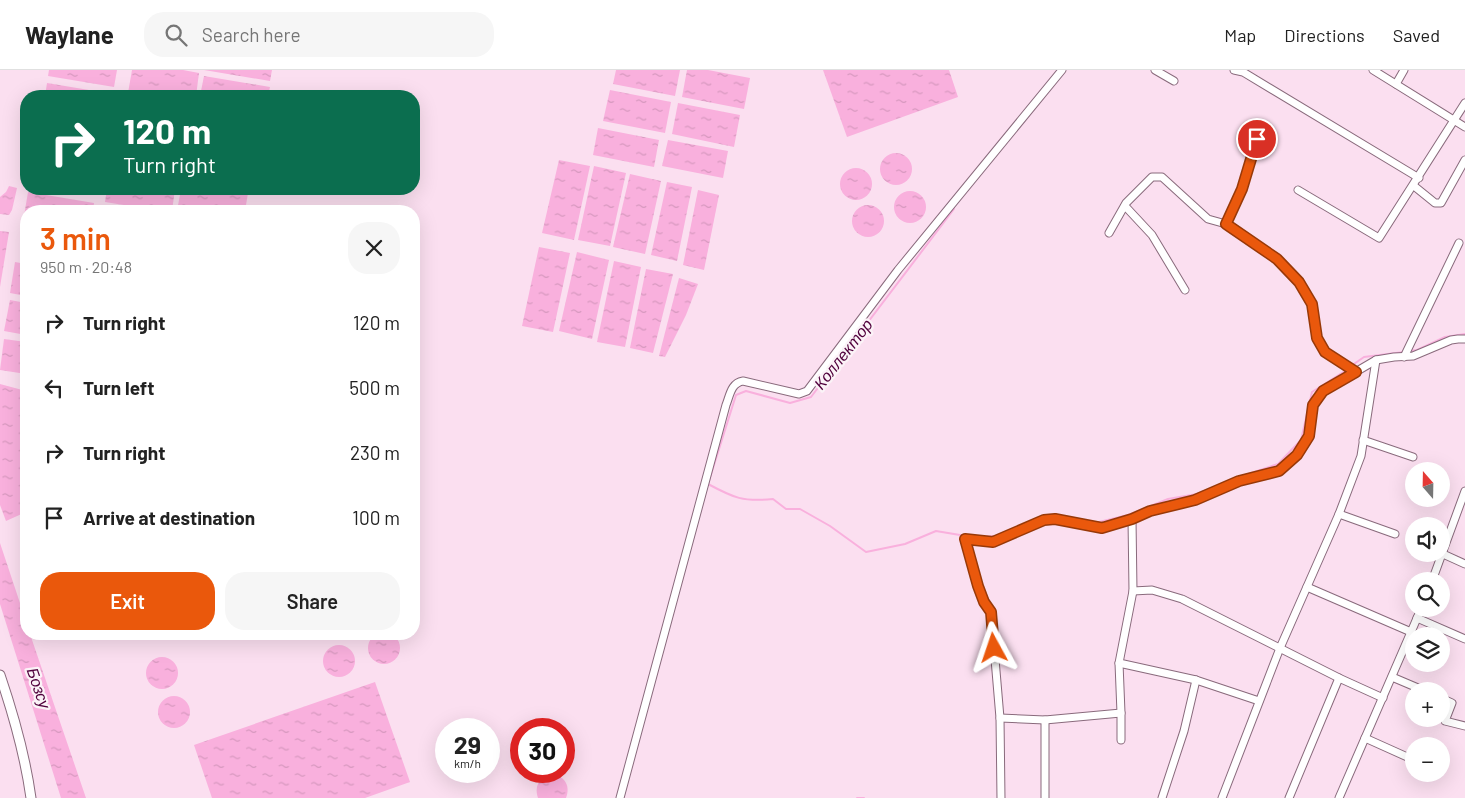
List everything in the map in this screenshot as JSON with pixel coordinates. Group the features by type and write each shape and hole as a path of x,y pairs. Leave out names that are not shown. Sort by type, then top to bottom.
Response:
{"main road":[{"path":"0,675 22,746 31,798"}],"street":[{"path":"620,798 724,415 734,385 742,381 799,394 807,391 898,270 1062,70"},
{"path":"1155,70 1174,81"},
{"path":"1234,70 1243,72 1419,178"},
{"path":"1373,70 1465,126"},
{"path":"1396,84 1404,70"},
{"path":"1298,190 1379,238 1414,186 1465,103"},
{"path":"1226,224 1242,189 1257,139"},
{"path":"1414,186 1435,203 1441,203 1465,160"},
{"path":"1109,233 1125,206 1152,177 1162,177 1208,219 1226,224 1277,259 1299,282 1312,304 1317,338 1325,352 1356,372"},
{"path":"1125,206 1152,235 1185,290"},
{"path":"1404,357 1459,243"},
{"path":"1001,798 1000,718 991,612 984,602 978,586 965,539 993,542 1044,520 1055,519 1102,528 1132,519 1150,511 1195,500 1239,481 1279,471 1297,455 1309,436 1313,405 1323,391 1376,360 1413,356 1458,338 1465,339"},
{"path":"1222,798 1280,648 1339,514 1360,456 1376,360"},
{"path":"1363,440 1412,457"},
{"path":"1450,534 1465,491"},
{"path":"1339,514 1395,534"},
{"path":"1120,740 1120,663 1133,591 1132,519"},
{"path":"1450,557 1465,564"},
{"path":"1307,587 1405,629"},
{"path":"1133,591 1152,590 1182,599 1383,698"},
{"path":"1413,627 1417,618 1465,639"},
{"path":"1338,798 1405,646"},
{"path":"1120,663 1196,680 1260,702"},
{"path":"1392,677 1405,683"},
{"path":"1289,798 1339,678"},
{"path":"1162,798 1184,731 1196,680"},
{"path":"1000,718 1045,720 1121,713"},
{"path":"1045,720 1045,798"},
{"path":"1450,722 1465,726"},
{"path":"1365,738 1405,756"}],"water":[{"path":"49,70 117,70 114,87 48,76"},
{"path":"132,70 183,70 199,73 197,90 129,90"},
{"path":"204,70 272,70 270,81"},
{"path":"616,70 680,70 675,96 613,84"},
{"path":"687,70 708,70 750,78 744,109 682,97"},
{"path":"823,70 949,70 958,97 847,137"},
{"path":"204,76 270,87 269,90 201,90"},
{"path":"47,83 89,90 46,90"},
{"path":"610,90 671,102 665,133 603,121"},
{"path":"678,103 740,115 734,147 672,134"},
{"path":"598,128 659,140 654,167 593,155"},
{"path":"668,140 728,151 723,178 662,166"},
{"path":"896,153 902,154 907,158 911,163 911,175 907,180 902,184 896,185 890,184 885,180 881,175 880,169 881,163 885,158 890,154"},
{"path":"559,160 590,166 574,240 542,233"},
{"path":"594,166 626,173 610,246 578,240"},
{"path":"856,168 862,169 867,173 871,178 871,190 867,195 862,199 856,200 850,199 845,195 841,190 840,184 841,178 845,173 850,169"},
{"path":"630,174 661,181 645,254 613,247"},
{"path":"667,182 692,187 677,261 651,255"},
{"path":"9,186 17,188 12,210 9,215 0,214 0,197"},
{"path":"698,190 719,195 704,270 683,265"},
{"path":"910,191 916,192 921,196 925,201 925,213 921,218 916,222 910,223 904,222 899,218 895,213 894,207 895,201 899,196 904,192"},
{"path":"28,195 46,195 94,203 94,205 26,205"},
{"path":"106,195 174,195 173,205 124,205 105,202"},
{"path":"180,195 248,195 246,205 178,205"},
{"path":"868,205 874,206 879,210 883,215 883,227 879,232 874,236 868,237 862,236 857,232 853,227 852,221 853,215 857,210 862,206"},
{"path":"0,231 9,232 0,287"},
{"path":"539,247 570,253 553,332 522,326"},
{"path":"577,252 609,260 592,339 559,331"},
{"path":"614,261 641,267 625,347 597,342"},
{"path":"15,262 20,263 20,295 10,293"},
{"path":"646,269 673,274 653,353 630,348"},
{"path":"679,278 698,284 686,315 665,357 659,356"},
{"path":"10,300 20,302 20,334 4,331"},
{"path":"4,339 20,341 20,373 0,370"},
{"path":"0,384 20,389 20,515 6,521 0,505"},
{"name":"Бозсу","path":"0,543 20,603 20,640 32,640 86,798 61,798 0,604"},
{"path":"371,640 397,640 399,654 390,663 378,663 369,654 368,648"},
{"path":"339,645 345,646 350,650 354,655 354,667 350,672 345,676 339,677 333,676 328,672 324,667 323,661 324,655 328,650 333,646"},
{"path":"162,657 168,658 173,662 177,667 177,679 173,684 168,688 162,689 156,688 151,684 147,679 146,673 147,667 151,662 156,658"},
{"path":"375,682 410,782 365,798 212,798 194,745"},
{"path":"174,696 180,697 185,701 189,706 189,718 185,723 180,727 174,728 168,727 163,723 159,718 158,712 159,706 163,701 168,697"},
{"path":"538,783 566,783 568,789 566,798 538,798"}],"waterway":[{"name":"Коллектор","path":"954,209 811,397 790,403 746,391 736,395 708,484 739,498 754,500 773,499 786,509 800,509 830,526 866,552 905,544 936,531 972,537 997,536 1037,520"},
{"name":"Коллектор","path":"1408,351 1417,350 1445,337 1465,334"},
{"name":"Коллектор","path":"1351,366 1364,357 1404,352"},
{"name":"Коллектор","path":"1095,523 1128,515 1168,499 1197,494 1233,479 1278,464 1301,440 1312,392 1348,369"},
{"path":"857,798 864,798"}],"route":[{"path":"994,648 991,612 984,602 978,586 965,539 993,542 1044,520 1055,519 1102,528 1132,519 1150,511 1195,500 1239,481 1279,471 1297,455 1309,436 1313,405 1323,391 1356,372 1325,352 1317,338 1312,304 1299,282 1277,259 1226,224 1242,189 1257,139"}]}
